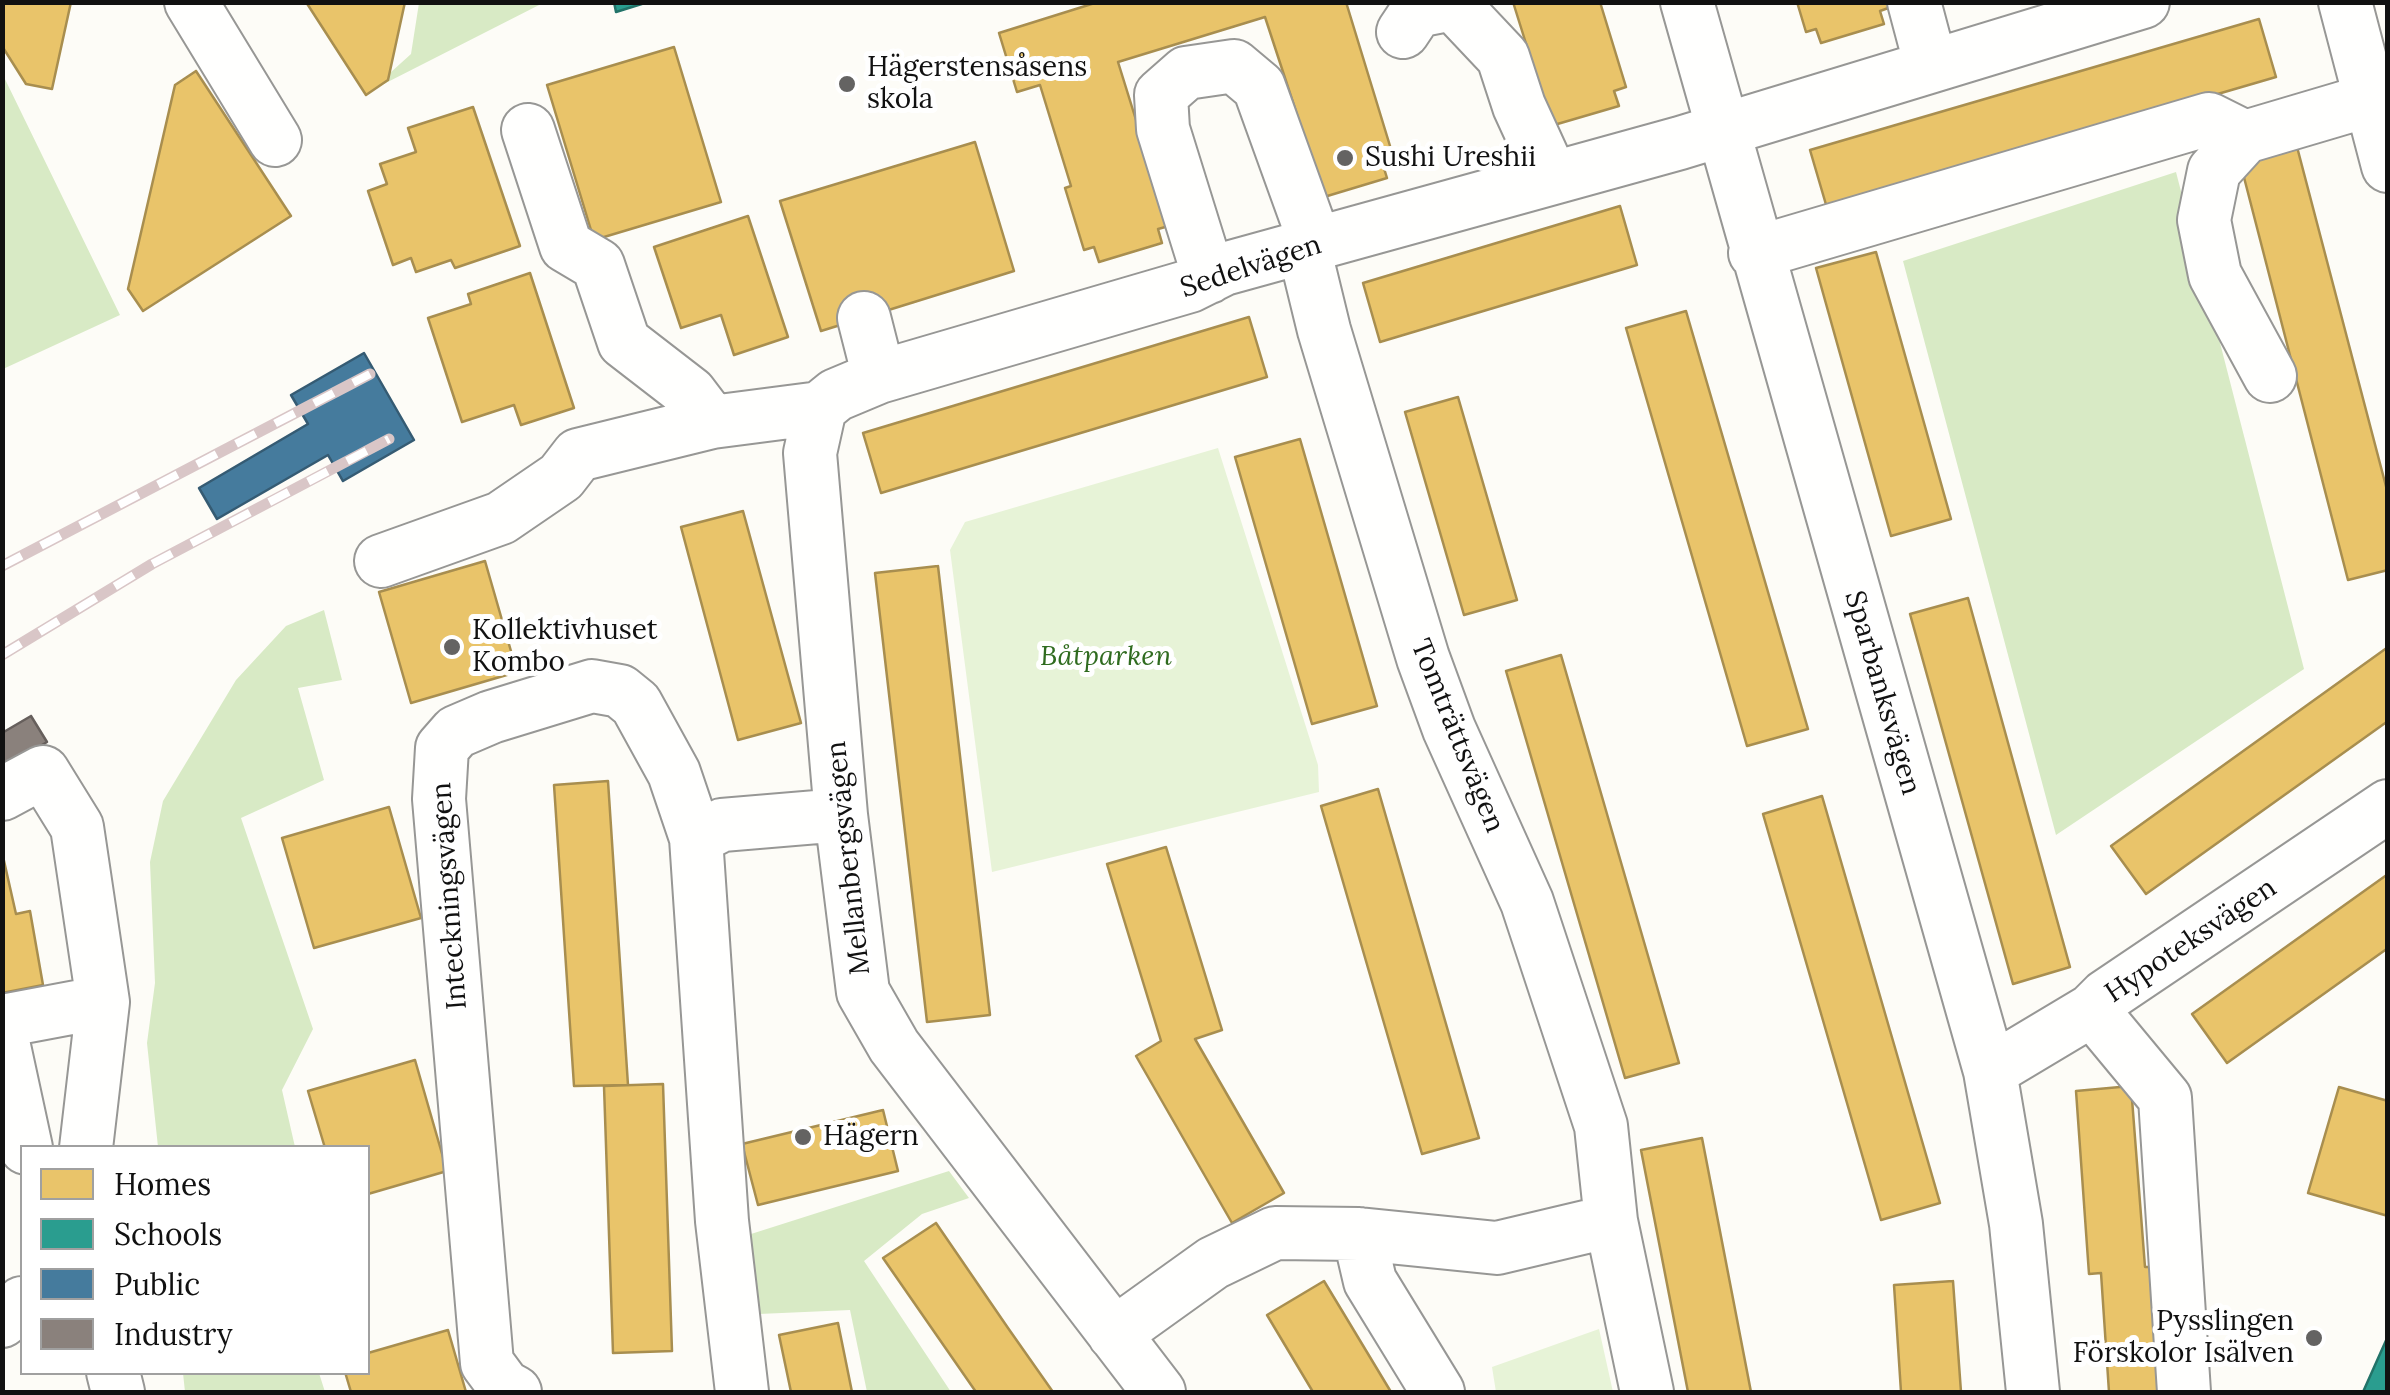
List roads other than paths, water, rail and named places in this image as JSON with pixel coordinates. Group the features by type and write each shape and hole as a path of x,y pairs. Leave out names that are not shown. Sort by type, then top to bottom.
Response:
{"street":[{"path":"191,2 275,140"},
{"name":"Sparbanksvägen","path":"1687,2 1720,130 1990,1071 2016,1224 2033,1392"},
{"path":"1914,2 1931,66"},
{"name":"Sedelvägen","path":"382,561 502,518 562,477 578,455 712,422 820,408 836,395 879,377 1931,66 2030,19 2143,2"},
{"path":"2344,2 2388,166"},
{"path":"1403,32 1418,11 1453,4 1503,57 1519,106 1552,178"},
{"name":"Tomträttsvägen","path":"1209,277 1163,129 1161,95 1186,74 1234,66 1259,87 1310,247 1324,330 1423,658 1449,729 1527,902 1601,1126 1611,1221 1647,1392"},
{"path":"2270,376 2215,274 2204,220 2214,171 2245,137 2370,100"},
{"path":"1756,253 2209,119 2245,137"},
{"path":"528,130 566,246 598,265 624,342 690,393 712,422"},
{"path":"864,318 879,377"},
{"name":"Mellanbergsvägen","path":"820,408 810,454 841,815 863,992 894,1046 1160,1392"},
{"name":"Inteckningsvägen","path":"514,1392 504,1386 487,1362 439,799 442,748 456,732 490,717 592,686 620,691 636,704 674,773 696,838 733,1392"},
{"path":"2,794 43,772 76,827 103,1002 86,1145"},
{"name":"Hypoteksvägen","path":"1990,1071 2092,1010 2106,996 2388,806"},
{"path":"696,838 722,826 841,815"},
{"path":"2,1021 103,1002"},
{"path":"2092,1010 2165,1098 2184,1392"},
{"path":"2,1037 25,1145"},
{"path":"1114,1334 1213,1263 1275,1233 1359,1234 1497,1248 1611,1221"},
{"path":"1359,1234 1370,1282 1438,1392"}],"railway":[{"path":"2,566 370,374"},
{"path":"2,655 152,564 389,439"}],"place":[{"name":"Hägerstensåsens skola","path":"847,84"},
{"name":"Sushi Ureshii","path":"1345,158"},
{"name":"Kollektivhuset Kombo","path":"452,647"},
{"name":"Hägern","path":"803,1137"},
{"name":"Pysslingen Förskolor Isälven","path":"2314,1338"}],"park label":[{"name":"Båtparken","path":"1106,657"}]}
